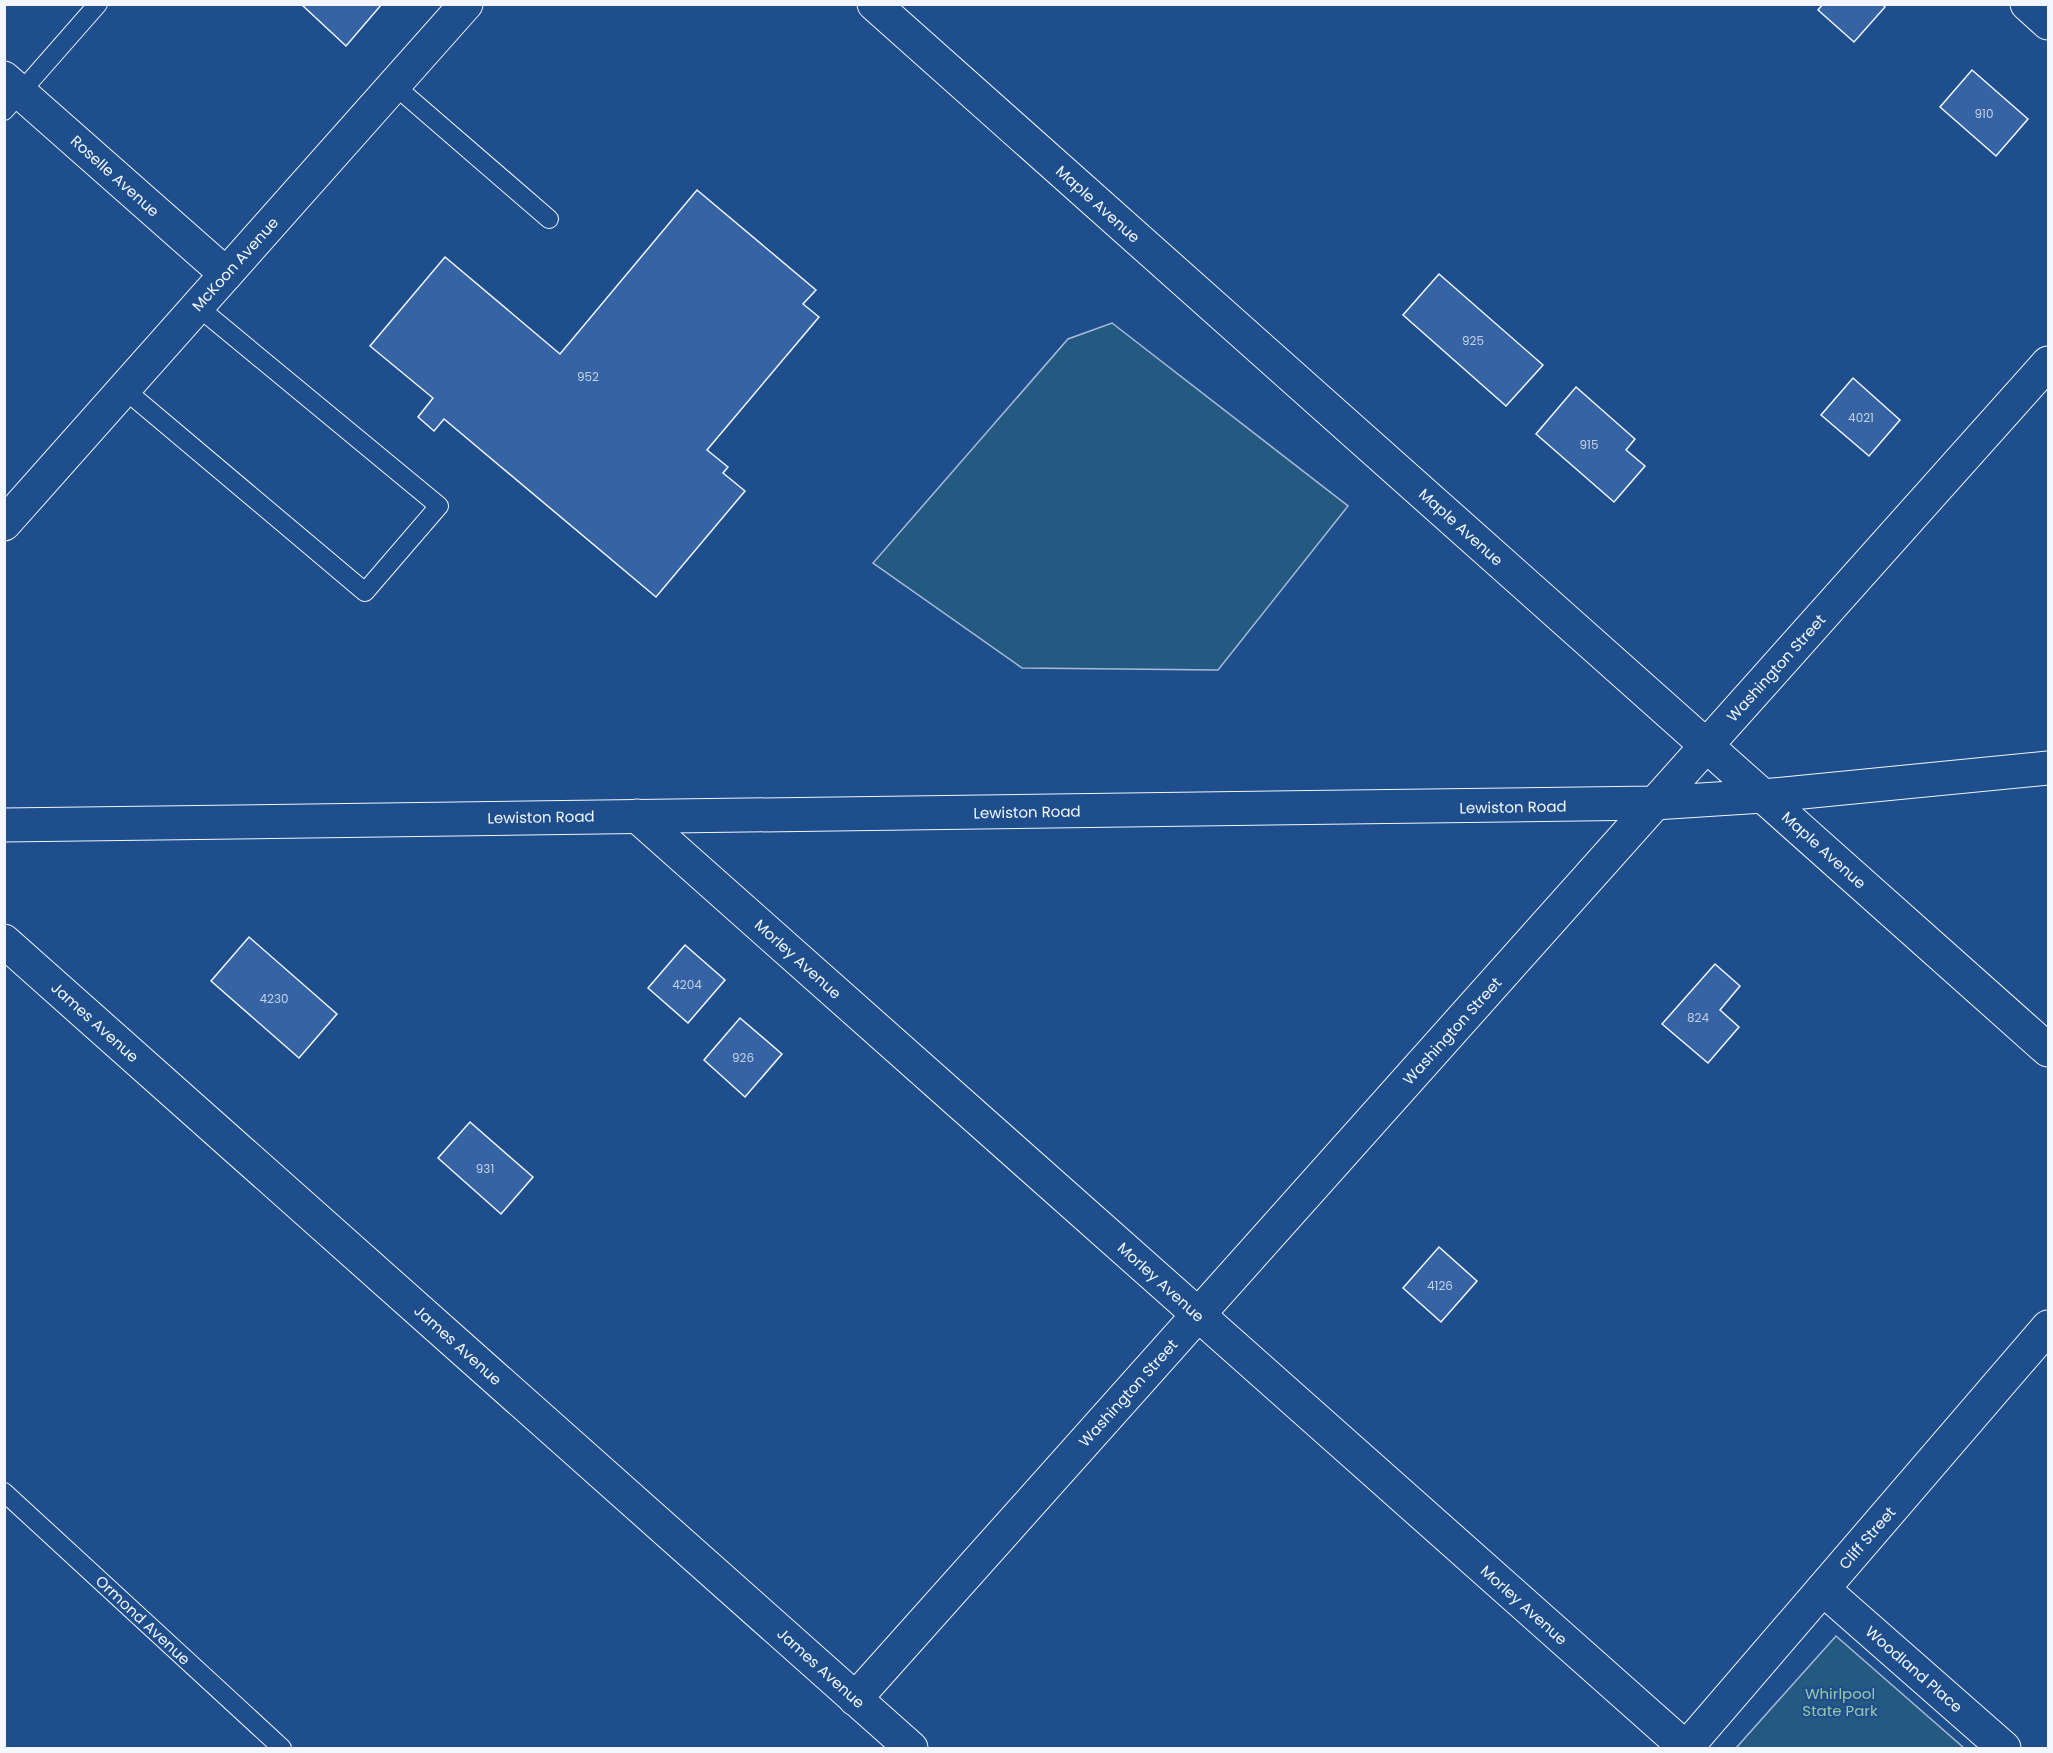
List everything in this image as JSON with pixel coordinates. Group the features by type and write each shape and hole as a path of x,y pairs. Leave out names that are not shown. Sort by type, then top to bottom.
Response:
{"street":[{"name":"McKoon Avenue","path":"4,524 466,4"},
{"name":"Maple Avenue","path":"874,4 2049,1050"},
{"path":"2027,4 2049,23"},
{"name":"Roselle Avenue","path":"10,94 226,274"},
{"name":"Washington Street","path":"855,1699 2049,363"},
{"name":"Lewiston Road","path":"4,825 1654,803 1763,796 2049,768"},
{"name":"Morley Avenue","path":"637,816 1686,1749"},
{"name":"James Avenue","path":"4,941 911,1749"},
{"name":"Cliff Street","path":"1686,1749 2049,1327"},
{"name":"Woodland Place","path":"1823,1589 2004,1749"}],"lane":[{"path":"10,94 98,4"},
{"path":"394,85 549,219"},
{"path":"124,389 365,592 439,506 197,306"},
{"name":"Ormond Avenue","path":"4,1492 282,1749"}],"green space":[{"path":"1112,323 1348,506 1218,670 1022,668 873,563 1068,339"},
{"name":"Whirlpool State Park","path":"1836,1636 1964,1748 1736,1748"}],"building":[{"path":"301,4 382,4 346,46"},
{"path":"1823,4 1883,4 1885,7 1854,42 1818,10"},
{"path":"1972,70 2028,119 1996,156 1940,107"},
{"path":"697,190 816,290 803,304 819,317 707,450 728,467 723,473 745,491 656,597 444,419 434,431 418,417 433,398 370,346 445,257 560,354"},
{"path":"1439,274 1543,365 1506,406 1403,315"},
{"path":"1853,378 1900,420 1869,456 1821,415"},
{"path":"1576,387 1635,439 1626,450 1645,466 1614,502 1536,434"},
{"path":"249,937 337,1014 299,1058 211,981"},
{"path":"685,945 725,980 688,1023 648,988"},
{"path":"1715,964 1740,986 1720,1010 1739,1027 1708,1063 1662,1024"},
{"path":"740,1018 782,1054 745,1097 704,1060"},
{"path":"470,1122 533,1177 501,1214 438,1158"},
{"path":"1439,1247 1477,1281 1441,1322 1403,1288"}]}
